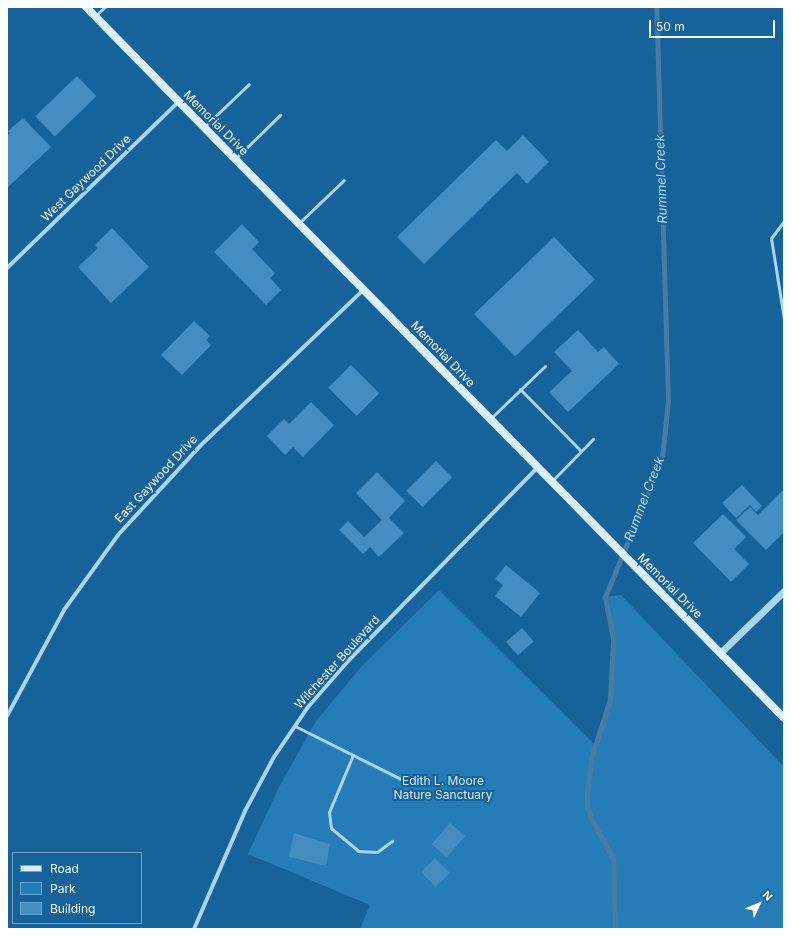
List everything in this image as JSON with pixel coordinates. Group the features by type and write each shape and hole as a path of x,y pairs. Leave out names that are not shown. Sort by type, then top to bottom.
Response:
{"main road":[{"name":"Memorial Drive","path":"86,7 203,128 784,718"}],"street":[{"name":"West Gaywood Drive","path":"7,268 178,102"},
{"name":"East Gaywood Drive","path":"7,716 64,610 118,536 200,446 363,290"},
{"name":"Wilchester Boulevard","path":"194,929 245,811 274,757 308,707 350,660 537,468"},
{"path":"720,653 784,591"}],"lane":[{"path":"95,16 105,7"},
{"path":"203,128 249,84"},
{"path":"234,159 280,115"},
{"path":"298,224 344,180"},
{"path":"784,221 771,238 784,319"},
{"path":"490,419 545,366"},
{"path":"520,389 582,451"},
{"path":"551,482 593,439"},
{"path":"295,726 411,784"},
{"path":"353,755 329,812 331,828 343,840 358,851 377,852 392,841"}],"green space":[{"name":"Edith L. Moore Nature Sanctuary","path":"439,590 595,745 610,699 613,639 605,597 621,595 784,767 784,929 360,929 370,905 248,854 279,787 316,721 361,667"}],"building":[{"path":"77,76 96,96 55,136 35,116"},
{"path":"23,118 51,147 7,188 7,136 10,133 8,131"},
{"path":"523,135 549,162 527,184 517,173 424,264 397,237 496,140 507,151"},
{"path":"242,224 259,242 252,249 275,273 270,278 281,290 266,305 214,252"},
{"path":"112,228 149,267 111,303 78,267 98,248 95,245"},
{"path":"554,237 595,279 515,357 474,314"},
{"path":"194,321 210,336 206,340 211,345 182,375 161,355"},
{"path":"578,330 598,352 604,347 619,364 568,412 549,392 572,371 554,352"},
{"path":"351,365 379,393 357,416 328,388"},
{"path":"311,402 334,425 303,457 293,447 285,455 267,436 284,419 289,424"},
{"path":"436,461 452,477 423,507 406,491"},
{"path":"377,472 405,501 389,518 404,533 379,557 370,547 363,554 339,530 348,521 364,537 382,520 356,493"},
{"path":"742,485 762,506 756,512 750,505 736,518 722,503"},
{"path":"784,489 784,532 766,550 736,520 750,507 758,515"},
{"path":"723,514 746,537 734,549 749,564 731,582 693,543"},
{"path":"506,565 540,593 521,617 495,596 503,585 495,579"},
{"path":"522,628 534,642 518,655 506,642"},
{"path":"450,823 465,836 447,857 432,844"},
{"path":"294,833 330,844 326,866 289,857"},
{"path":"435,858 450,873 436,887 421,872"}],"waterway":[{"name":"Rummel Creek","path":"615,929 613,859 592,820 587,807 587,793 591,758 610,699 613,639 605,597 662,458 668,401 656,7"}]}
